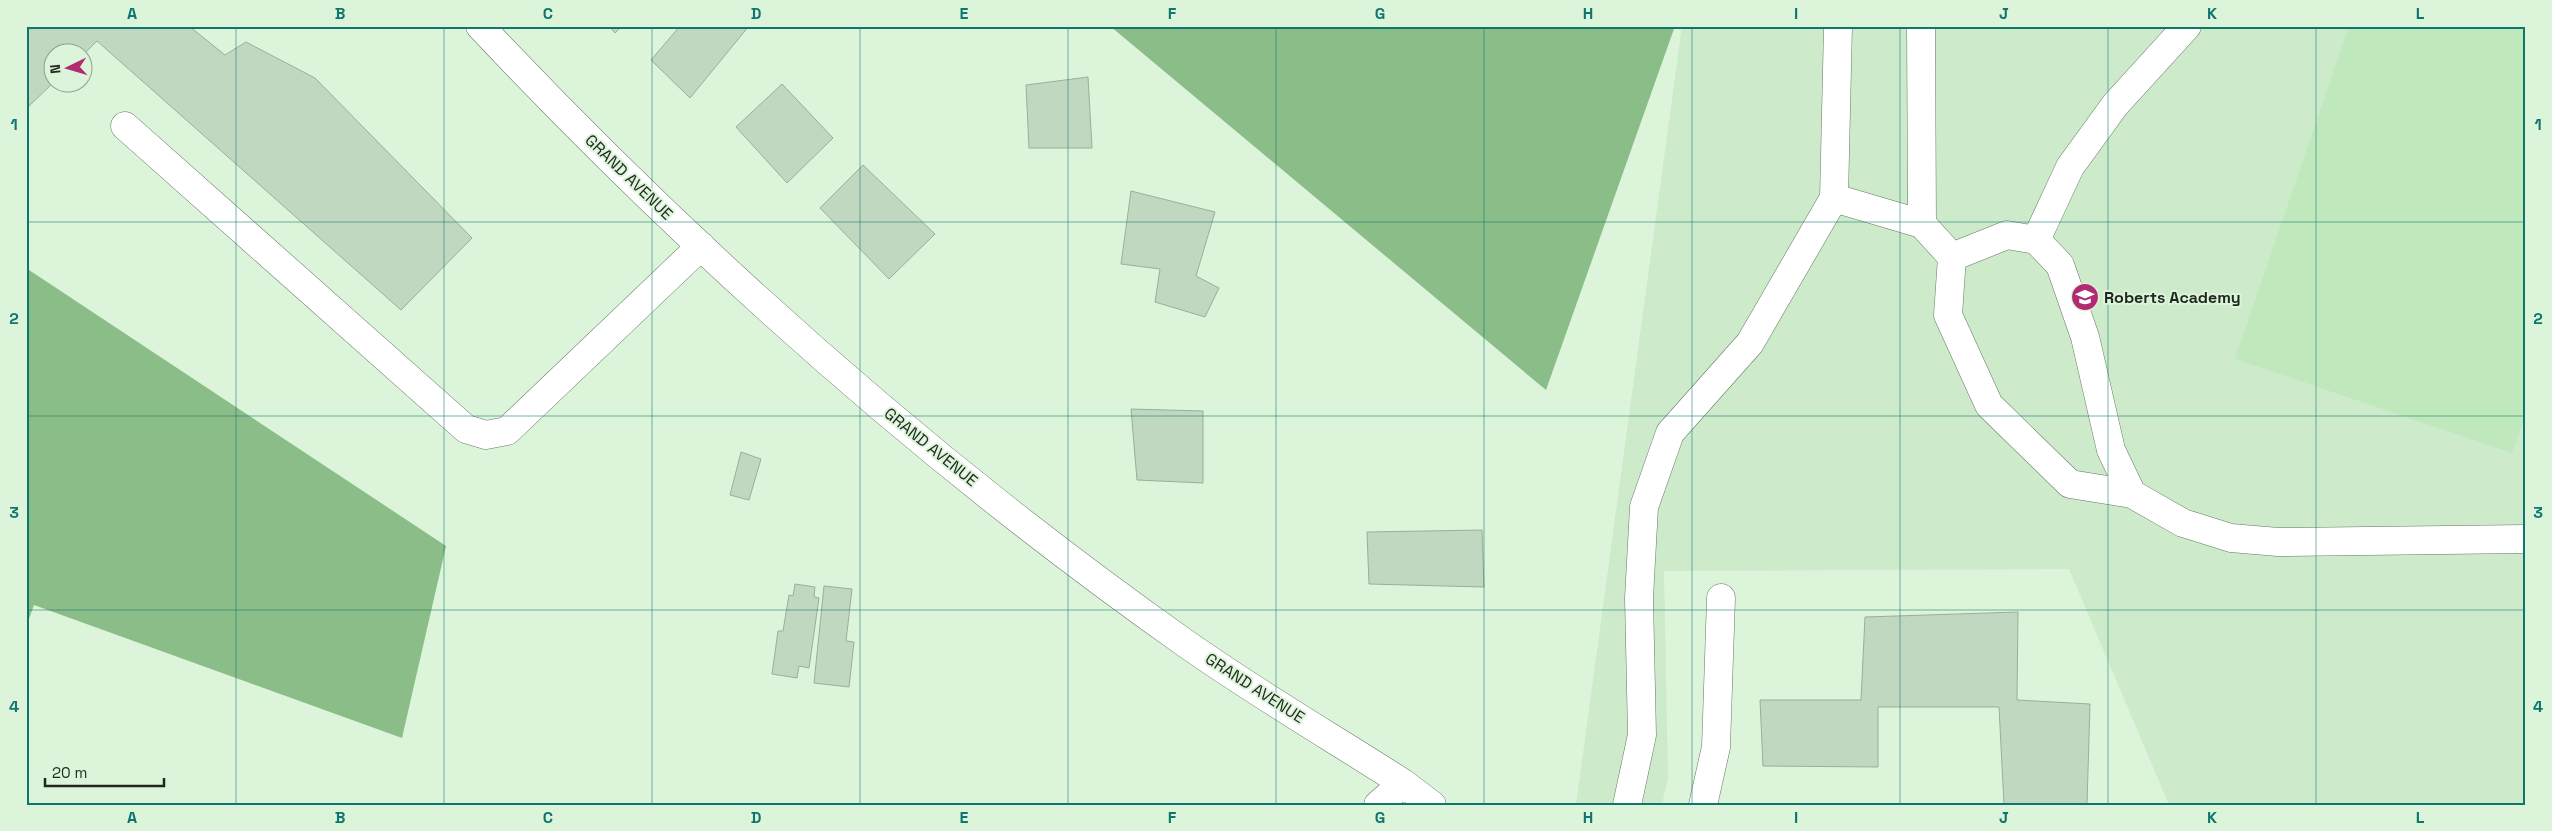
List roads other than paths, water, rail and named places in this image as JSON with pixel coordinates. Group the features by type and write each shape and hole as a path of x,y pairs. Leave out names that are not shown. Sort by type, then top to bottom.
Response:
{"street":[{"name":"GRAND AVENUE","path":"480,26 547,97 700,246 863,391 1022,521 1187,644 1403,783 1432,805"},
{"path":"1627,805 1642,735 1639,598 1644,507 1670,433 1750,343 1834,198 1838,26"},
{"path":"1922,26 1922,224"},
{"path":"2036,240 2074,161 2115,105 2187,26"},
{"path":"125,126 466,429 486,435 507,431 700,246"},
{"path":"1834,198 1922,224 1952,256 1948,315 1989,405 2070,484 2132,494 2183,523 2231,538 2278,542 2526,539"},
{"path":"1952,256 2007,235 2036,240 2060,265 2084,337 2111,450 2132,494"},
{"path":"1704,805 1716,747 1721,598"},
{"path":"1378,805 1403,783"}],"place":[{"name":"Roberts Academy","path":"2085,297"}]}
